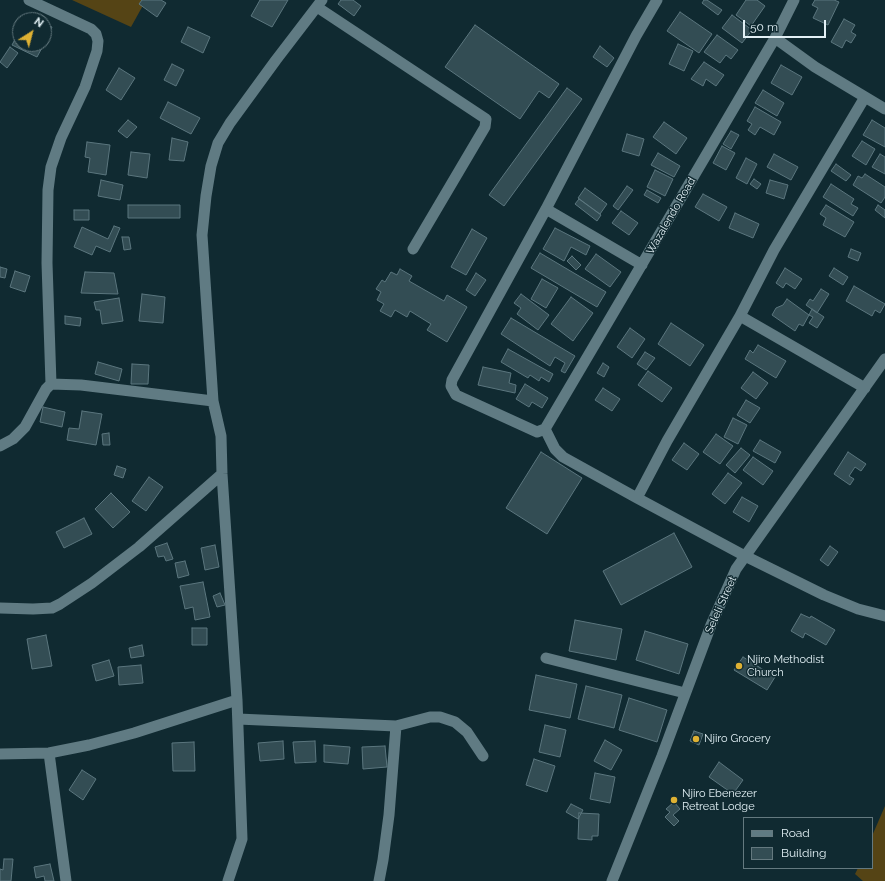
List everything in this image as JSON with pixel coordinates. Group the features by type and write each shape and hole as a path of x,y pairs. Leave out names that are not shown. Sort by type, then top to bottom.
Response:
{"street":[{"path":"0,446 12,439 25,427 46,389 51,384 47,263 48,190 51,167 61,138 85,87 97,51 98,41 96,34 91,28 29,0"},
{"path":"657,0 636,36 546,209 457,370 451,386 456,395 476,405 537,432 545,429 555,449 563,457 745,556 824,595 858,609 885,616"},
{"name":"Wazalendo Road","path":"545,429 775,38 794,0"},
{"path":"228,881 242,839 238,700 222,474 221,436 214,401 202,235 211,166 218,143 230,123 320,3 486,119 485,127 413,249"},
{"path":"775,38 815,67 885,109"},
{"path":"636,498 667,441 740,316 774,250 865,97"},
{"path":"546,209 642,265"},
{"path":"740,316 865,388"},
{"name":"Seleli Street","path":"612,881 662,756 711,625 736,569 885,359"},
{"path":"51,384 81,385 214,401"},
{"path":"0,608 52,608 60,604 92,583 139,547 222,474"},
{"path":"546,658 685,693"},
{"path":"0,754 49,753 89,745 134,733 238,700"},
{"path":"238,719 396,726 430,717 440,717 455,722 461,727 483,756"},
{"path":"379,881 384,860 389,815 396,726"},
{"path":"49,753 66,881"}],"shaded area":[{"path":"72,0 146,0 131,27"},
{"path":"885,806 885,881 863,881 855,874 858,869 873,869 873,834"}],"building":[{"path":"142,0 161,0 166,3 157,17 139,4"},
{"path":"260,0 288,0 272,27 251,16"},
{"path":"341,0 353,0 361,6 354,16 338,4"},
{"path":"704,0 707,0 722,10 718,15 702,3"},
{"path":"746,0 757,0 765,6 751,26 736,15"},
{"path":"815,0 834,0 839,2 828,25 813,18 818,8 812,5"},
{"path":"680,12 712,34 699,53 667,31"},
{"path":"732,15 752,30 742,43 722,28"},
{"path":"844,19 855,25 851,32 856,35 851,43 846,40 842,48 831,42"},
{"path":"475,25 559,84 549,98 539,91 520,119 445,67"},
{"path":"188,27 210,37 203,53 181,42"},
{"path":"717,35 738,50 731,59 726,55 720,63 704,52"},
{"path":"678,44 693,51 684,71 669,64"},
{"path":"600,46 614,58 607,67 593,57"},
{"path":"10,47 12,48 12,52 18,53 7,68 0,62"},
{"path":"27,52 40,52 37,57"},
{"path":"704,62 724,75 716,86 706,79 703,86 691,79"},
{"path":"172,64 184,70 176,86 164,80"},
{"path":"781,65 802,77 792,95 771,83"},
{"path":"119,68 135,78 121,100 106,90"},
{"path":"567,88 582,99 504,206 489,195"},
{"path":"763,90 784,103 777,116 755,103"},
{"path":"168,102 200,118 191,134 160,118"},
{"path":"755,107 781,122 774,135 760,127 755,135 748,130 752,124 747,121"},
{"path":"128,120 137,127 127,138 118,131"},
{"path":"872,120 885,128 885,147 863,135"},
{"path":"664,122 687,138 676,154 653,137"},
{"path":"731,131 739,135 731,149 723,144"},
{"path":"627,134 644,139 639,156 622,151"},
{"path":"172,138 188,142 184,161 169,160"},
{"path":"862,141 875,149 866,165 852,156"},
{"path":"87,142 110,145 106,175 88,172 90,158 85,157"},
{"path":"722,146 735,153 726,170 713,163"},
{"path":"131,152 150,154 147,178 128,175"},
{"path":"658,153 680,166 674,177 651,165"},
{"path":"774,154 798,167 791,180 767,167"},
{"path":"880,154 885,157 885,174 872,167"},
{"path":"746,158 757,164 747,184 736,178"},
{"path":"836,164 851,175 846,181 831,171"},
{"path":"655,170 673,179 665,196 647,187"},
{"path":"865,174 885,187 885,197 881,203 853,185 858,176 862,178"},
{"path":"754,179 761,184 757,189 750,184"},
{"path":"101,180 123,185 120,200 98,196"},
{"path":"770,180 788,185 784,199 766,193"},
{"path":"831,184 854,199 851,204 858,208 853,216 823,197"},
{"path":"627,186 633,190 618,210 613,206"},
{"path":"585,188 607,204 600,214 578,198"},
{"path":"647,190 661,198 658,203 644,195"},
{"path":"703,194 727,207 719,221 695,207"},
{"path":"579,199 601,215 597,221 575,204"},
{"path":"128,205 180,205 180,218 128,218"},
{"path":"826,205 854,222 845,237 823,225 826,218 820,214"},
{"path":"878,205 885,210 885,218 875,210"},
{"path":"74,210 89,210 89,220 74,220"},
{"path":"621,211 638,223 629,235 612,223"},
{"path":"735,213 759,224 753,238 729,228"},
{"path":"114,226 120,228 110,252 96,246 92,255 74,247 82,227 108,239"},
{"path":"555,228 590,246 586,255 571,247 564,261 543,249"},
{"path":"472,229 487,238 466,275 451,267"},
{"path":"122,237 129,237 131,249 124,250"},
{"path":"851,249 861,253 858,261 848,257"},
{"path":"540,253 606,292 597,307 531,268"},
{"path":"596,254 621,272 610,287 585,269"},
{"path":"572,256 581,265 576,270 567,261"},
{"path":"0,267 7,269 5,278 0,277"},
{"path":"785,268 802,279 795,289 786,283 783,288 776,283"},
{"path":"834,268 848,277 843,285 829,276"},
{"path":"400,269 412,276 409,281 444,301 447,295 467,307 447,342 427,330 431,324 410,311 407,317 395,310 391,317 380,311 384,304 377,300 381,292 376,289 382,280 385,282 391,272 397,275"},
{"path":"15,271 30,276 25,292 10,287"},
{"path":"85,272 114,273 118,294 81,293"},
{"path":"476,273 486,280 475,296 466,290"},
{"path":"542,279 558,288 546,308 531,299"},
{"path":"854,286 885,304 880,313 875,310 872,316 846,301"},
{"path":"821,289 829,294 817,313 806,305 810,299 813,301"},
{"path":"142,294 165,297 163,323 139,321"},
{"path":"521,294 549,315 538,330 517,314 521,308 514,303"},
{"path":"571,297 593,313 573,341 551,324"},
{"path":"119,298 123,321 102,324 100,310 96,310 94,302"},
{"path":"787,299 809,315 803,326 799,324 795,331 772,315 776,308 783,305"},
{"path":"812,309 824,317 817,328 809,323 813,317 809,315"},
{"path":"65,316 81,318 80,326 65,324"},
{"path":"511,318 575,356 565,373 561,371 565,363 555,357 550,366 501,334"},
{"path":"671,323 704,345 690,366 658,344"},
{"path":"630,328 645,339 632,358 617,347"},
{"path":"758,345 786,361 776,378 745,359 750,350 753,353"},
{"path":"508,349 553,374 549,382 541,377 539,381 530,375 528,378 501,362"},
{"path":"645,352 655,358 646,370 637,364"},
{"path":"98,362 122,369 119,381 95,374"},
{"path":"603,363 609,367 604,377 597,373"},
{"path":"132,364 149,365 148,384 131,384"},
{"path":"483,367 511,373 509,383 516,385 515,393 478,385"},
{"path":"648,371 672,388 662,402 638,385"},
{"path":"753,372 768,383 756,399 741,388"},
{"path":"525,384 548,398 542,408 532,402 529,407 516,399"},
{"path":"603,388 620,399 612,411 595,400"},
{"path":"746,400 760,408 750,423 737,415"},
{"path":"43,407 65,412 62,427 40,422"},
{"path":"82,411 102,414 96,445 67,440 69,428 79,429"},
{"path":"733,418 747,425 738,444 724,437"},
{"path":"109,433 110,445 103,445 102,434"},
{"path":"716,434 733,446 720,464 703,452"},
{"path":"760,440 781,452 775,463 753,451"},
{"path":"684,443 699,454 687,470 672,460"},
{"path":"741,448 750,455 735,473 726,465"},
{"path":"541,452 582,478 547,534 506,508"},
{"path":"848,452 866,464 861,471 855,467 849,476 854,479 850,485 834,474"},
{"path":"753,457 773,471 763,485 743,470"},
{"path":"117,466 126,469 123,478 114,475"},
{"path":"728,473 742,483 725,504 712,494"},
{"path":"149,477 163,487 146,511 132,501"},
{"path":"111,493 130,512 113,528 95,509"},
{"path":"742,497 758,506 749,522 733,512"},
{"path":"84,518 92,534 64,548 56,532"},
{"path":"674,533 692,567 621,605 603,571"},
{"path":"167,543 173,559 166,561 164,556 158,557 155,547"},
{"path":"215,545 219,567 205,570 201,548"},
{"path":"830,546 838,552 828,566 820,560"},
{"path":"185,561 189,575 178,578 175,563"},
{"path":"203,582 210,617 195,620 193,607 185,609 180,586"},
{"path":"220,593 225,605 217,607 213,596"},
{"path":"801,614 810,618 811,616 835,630 826,645 805,633 803,638 791,631"},
{"path":"575,620 622,629 616,660 569,651"},
{"path":"192,628 207,628 207,645 192,645"},
{"path":"645,631 688,644 679,674 636,660"},
{"path":"46,635 52,666 32,669 27,639"},
{"path":"142,645 144,656 131,658 129,648"},
{"path":"743,657 775,677 767,690 734,670"},
{"path":"109,660 114,676 96,681 92,665"},
{"path":"141,665 143,683 119,685 118,667"},
{"path":"536,675 577,684 570,718 529,710"},
{"path":"586,686 622,695 614,728 578,719"},
{"path":"629,698 667,710 657,742 619,730"},
{"path":"545,725 566,730 560,757 539,752"},
{"path":"694,731 703,734 699,745 690,741"},
{"path":"605,740 622,750 611,770 594,761"},
{"path":"283,741 284,759 260,761 258,743"},
{"path":"315,741 316,762 295,763 293,742"},
{"path":"194,742 195,771 173,771 172,743"},
{"path":"324,745 350,747 348,764 324,762"},
{"path":"385,746 387,767 363,769 362,747"},
{"path":"534,759 555,766 547,792 526,785"},
{"path":"719,762 743,780 733,794 709,777"},
{"path":"82,770 96,779 83,800 69,790"},
{"path":"595,773 615,777 610,803 590,799"},
{"path":"674,802 680,809 673,815 679,821 674,826 665,817 670,812 666,809"},
{"path":"571,804 583,810 578,819 566,812"},
{"path":"579,813 599,814 598,836 592,836 592,840 578,839"},
{"path":"4,859 13,859 11,881 0,881 0,869 3,870"},
{"path":"50,864 54,881 45,881 44,876 36,878 34,867"}],"place":[{"name":"Njiro Methodist Church","path":"739,666"},
{"name":"Njiro Grocery","path":"696,739"},
{"name":"Njiro Ebenezer Retreat Lodge","path":"674,800"}]}
